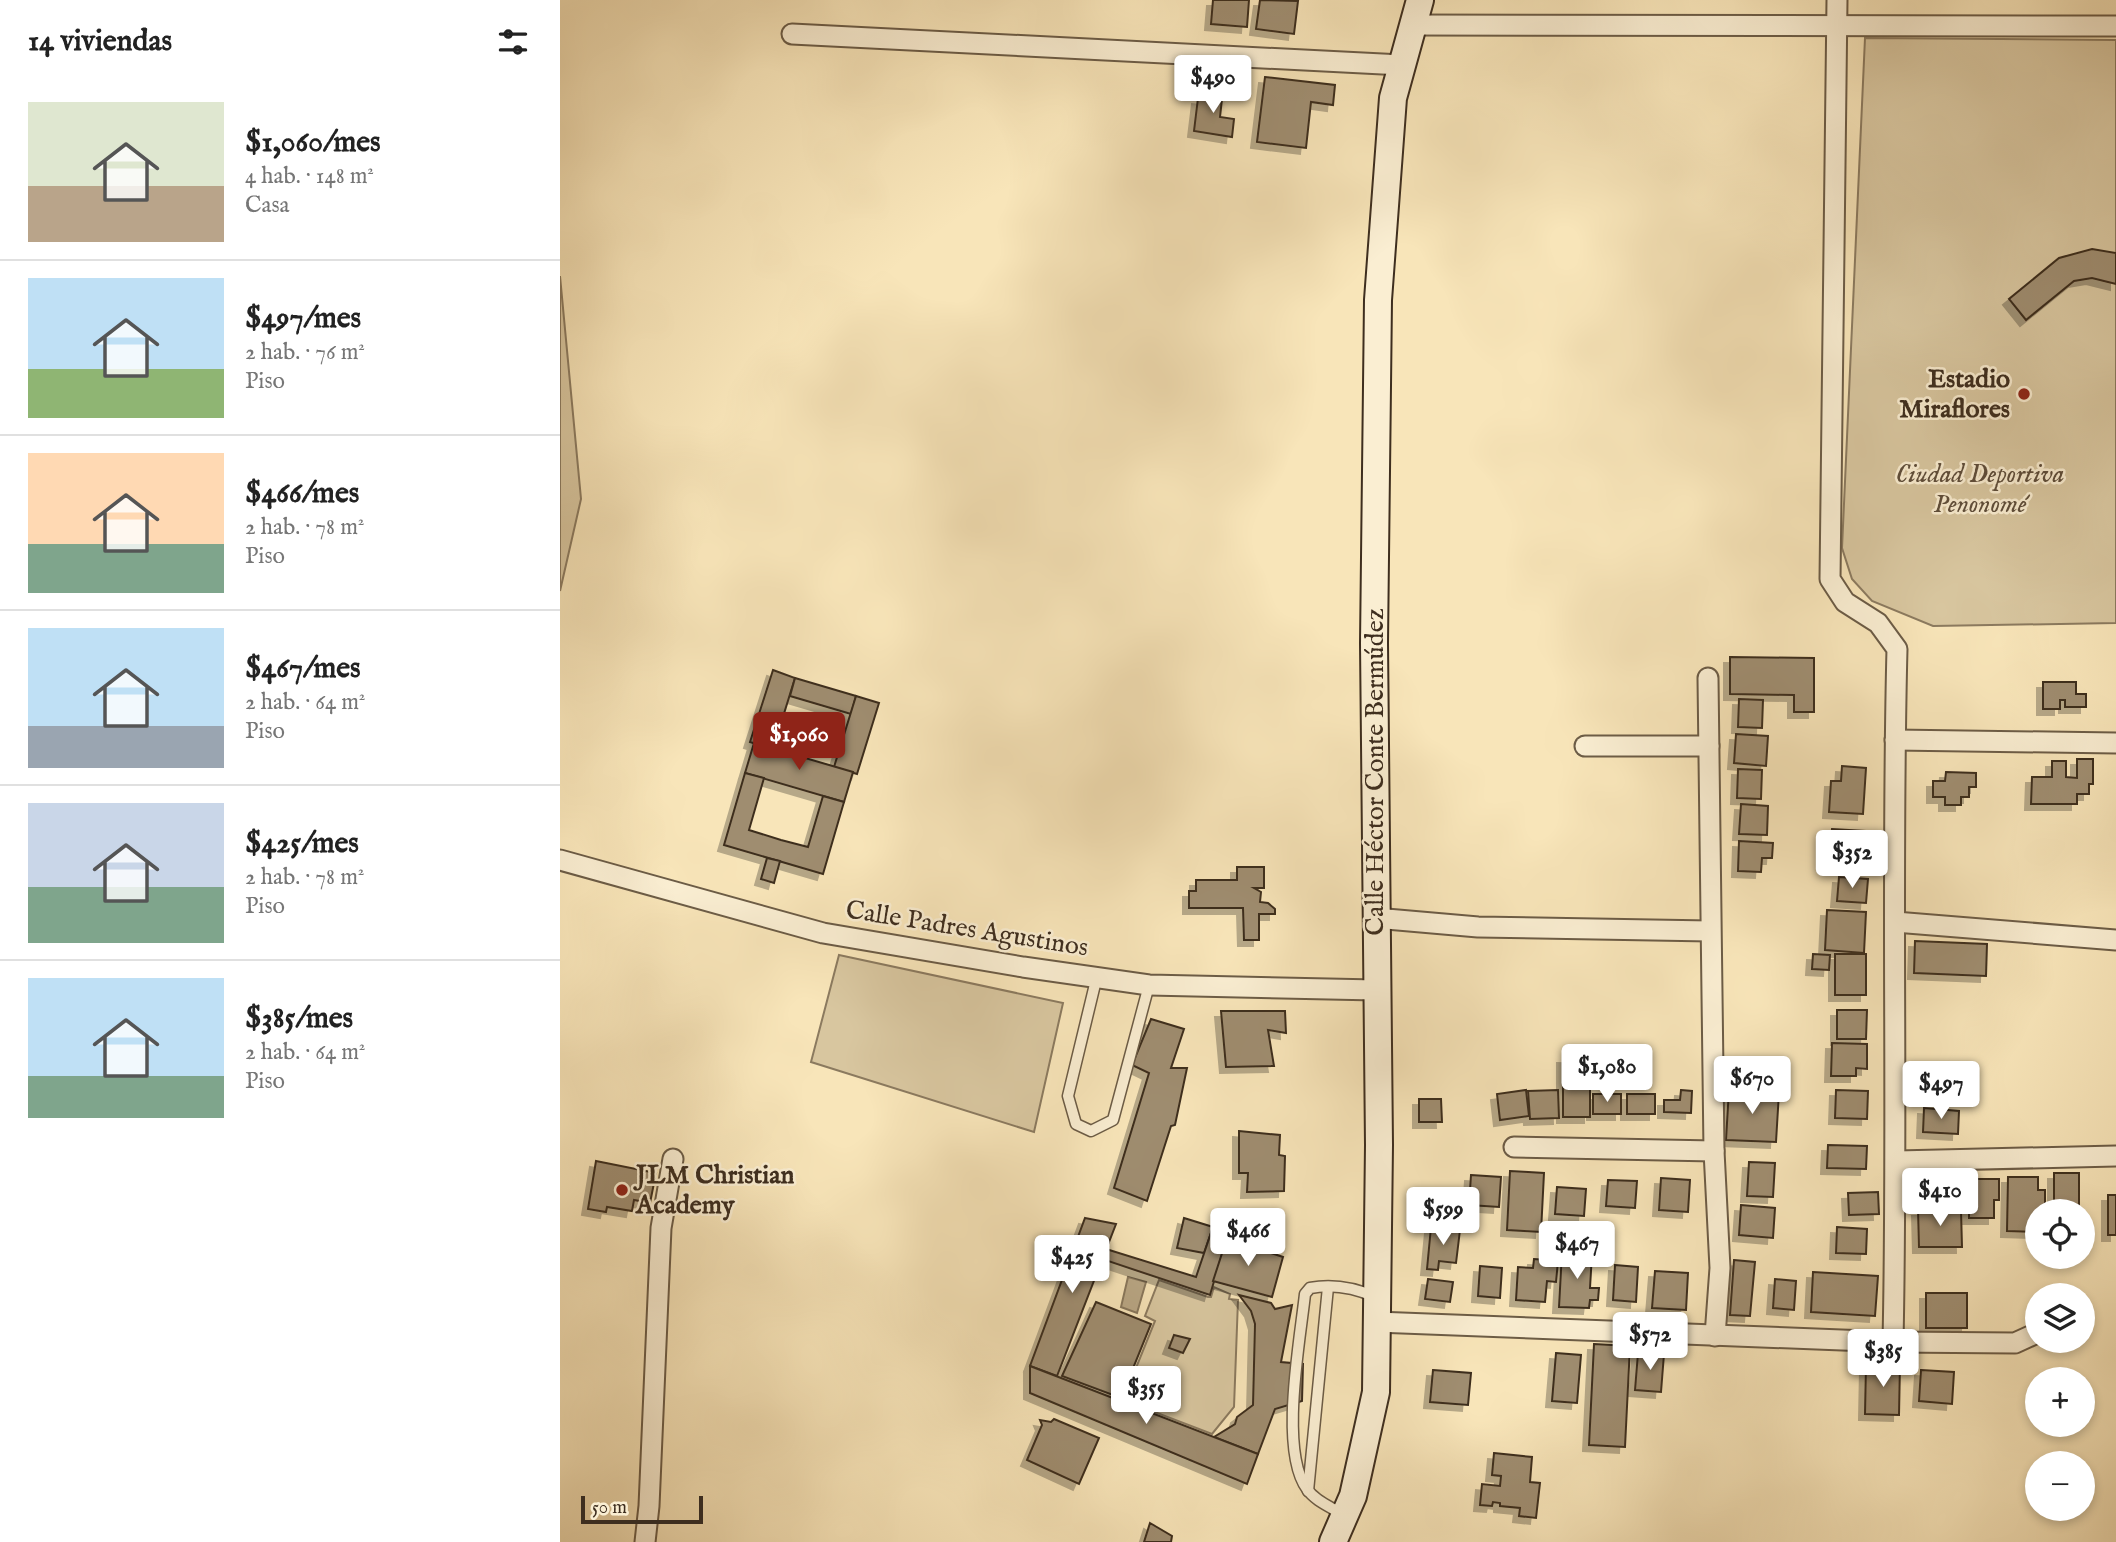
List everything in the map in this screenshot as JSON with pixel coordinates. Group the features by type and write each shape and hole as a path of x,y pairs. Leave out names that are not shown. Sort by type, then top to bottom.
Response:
{"street":[{"path":"1837,0 1830,579 1845,602 1878,622 1897,649 1897,1161 1893,1342"},
{"path":"1417,13 1835,24 2116,26"},
{"name":"Calle Héctor Conte Bermúdez","path":"1333,1542 1353,1496 1376,1392 1379,1144 1374,643 1378,300 1393,97 1417,13"},
{"path":"792,34 1402,65"},
{"path":"1708,678 1714,1151 1720,1268 1715,1336"},
{"path":"1895,740 2116,743"},
{"path":"1585,746 1709,746"},
{"name":"Calle Padres Agustinos","path":"560,859 823,933 1149,985 1376,990"},
{"path":"1375,918 1478,927 1710,931"},
{"path":"1895,922 2116,940"},
{"path":"1514,1147 1714,1151"},
{"path":"1897,1161 2116,1156"},
{"path":"645,1542 650,1492 661,1228 673,1159"},
{"path":"1376,1310 1715,1336 2015,1343 2025,1338"}],"lane":[{"path":"1097,976 1068,1096 1076,1124 1091,1131 1113,1120 1149,985"},
{"path":"1308,1491 1328,1287"},
{"path":"1345,1515 1308,1491 1298,1471 1292,1445 1304,1294 1310,1288 1356,1289 1376,1310"}],"green space":[{"name":"Ciudad Deportiva Penonomé","path":"1865,38 2116,40 2116,623 1933,626 1872,601 1852,579 1842,548"},
{"path":"560,276 581,499 560,591"},
{"path":"839,955 1063,1003 1034,1132 811,1062"},
{"path":"1159,1280 1208,1297 1211,1297 1214,1287 1230,1294 1229,1299 1238,1300 1234,1407 1212,1434 1123,1400 1155,1321 1145,1316"}],"shaded area":[{"path":"1128,1277 1146,1282 1137,1313 1121,1307"}],"building":[{"path":"1213,0 1249,0 1247,27 1211,24"},
{"path":"1260,0 1298,1 1294,34 1256,29"},
{"path":"1265,77 1335,85 1333,105 1311,102 1306,148 1257,142"},
{"path":"1208,88 1223,90 1220,117 1234,119 1232,137 1194,131 1198,98 1206,99"},
{"path":"2092,249 2116,253 2116,284 2092,278 2074,281 2026,320 2009,299 2059,258"},
{"path":"1730,657 1814,658 1814,712 1794,712 1794,695 1730,694"},
{"path":"773,670 795,678 773,749 750,742"},
{"path":"795,678 856,696 851,714 790,696"},
{"path":"2043,682 2076,682 2076,694 2086,694 2086,707 2065,707 2065,700 2060,700 2060,709 2043,709"},
{"path":"856,696 879,703 857,774 834,767"},
{"path":"1739,699 1763,700 1762,728 1738,727"},
{"path":"1736,734 1768,736 1766,766 1734,763"},
{"path":"754,743 853,772 844,802 745,773"},
{"path":"2077,759 2093,759 2093,784 2089,784 2089,794 2077,794 2077,804 2031,804 2032,777 2052,777 2052,761 2066,761 2066,777 2077,778"},
{"path":"1842,766 1866,768 1863,814 1829,812 1831,781 1841,781"},
{"path":"1738,769 1762,770 1761,799 1737,798"},
{"path":"1946,772 1976,773 1976,787 1969,787 1969,797 1961,797 1961,805 1945,805 1945,797 1933,797 1933,781 1945,781"},
{"path":"745,773 764,778 749,830 781,840 808,847 823,796 844,802 823,874 724,845"},
{"path":"1741,804 1768,806 1767,835 1739,834"},
{"path":"1832,829 1865,831 1863,860 1829,857"},
{"path":"1739,841 1773,843 1772,858 1762,858 1761,872 1738,871"},
{"path":"767,858 780,861 774,883 761,879"},
{"path":"1237,867 1264,867 1264,888 1254,888 1261,892 1260,902 1268,903 1275,909 1275,914 1259,914 1259,940 1244,940 1243,908 1189,908 1189,891 1196,891 1196,880 1237,880"},
{"path":"1839,877 1868,879 1866,903 1837,901"},
{"path":"1827,910 1866,912 1864,953 1825,950"},
{"path":"1915,941 1987,944 1986,976 1914,973"},
{"path":"1813,954 1830,955 1829,970 1812,969"},
{"path":"1835,954 1866,954 1866,995 1835,995"},
{"path":"1837,1010 1867,1010 1866,1039 1837,1039"},
{"path":"1221,1011 1285,1011 1286,1033 1268,1030 1274,1066 1226,1067"},
{"path":"1151,1019 1184,1029 1171,1068 1187,1068 1175,1125 1171,1126 1147,1201 1114,1188 1149,1073 1132,1065"},
{"path":"1832,1043 1867,1044 1867,1069 1856,1068 1856,1076 1831,1076"},
{"path":"1563,1057 1590,1058 1590,1117 1563,1117"},
{"path":"1729,1089 1779,1092 1776,1142 1726,1140"},
{"path":"1526,1090 1529,1116 1500,1120 1497,1094"},
{"path":"1558,1090 1559,1118 1530,1119 1528,1091"},
{"path":"1681,1090 1692,1091 1691,1113 1664,1112 1664,1100 1680,1100"},
{"path":"1836,1090 1868,1091 1867,1119 1835,1118"},
{"path":"1593,1094 1621,1094 1621,1114 1593,1114"},
{"path":"1627,1094 1655,1094 1655,1114 1627,1114"},
{"path":"1419,1099 1441,1099 1442,1122 1419,1122"},
{"path":"1924,1108 1959,1111 1958,1134 1923,1132"},
{"path":"1239,1131 1280,1135 1279,1155 1285,1156 1284,1191 1247,1192 1248,1173 1239,1173"},
{"path":"1828,1145 1867,1146 1866,1169 1827,1168"},
{"name":"JLM Christian Academy","path":"596,1161 656,1173 650,1203 634,1200 632,1211 607,1207 606,1212 588,1209"},
{"path":"1749,1162 1775,1163 1773,1197 1747,1196"},
{"path":"1510,1171 1544,1173 1541,1232 1507,1230"},
{"path":"2054,1173 2079,1173 2079,1199 2054,1199"},
{"path":"1471,1175 1501,1177 1499,1207 1469,1205"},
{"path":"2008,1177 2038,1177 2038,1190 2045,1190 2045,1199 2025,1199 2025,1232 2007,1231"},
{"path":"1661,1178 1690,1180 1688,1212 1659,1210"},
{"path":"1955,1179 1999,1179 1999,1200 1994,1200 1994,1218 1969,1218 1969,1200 1955,1200"},
{"path":"1608,1180 1637,1181 1635,1208 1606,1206"},
{"path":"1557,1187 1586,1189 1584,1216 1555,1214"},
{"path":"1878,1192 1879,1214 1849,1215 1848,1193"},
{"path":"2108,1195 2116,1195 2116,1235 2108,1235"},
{"path":"1431,1204 1455,1206 1453,1224 1430,1222"},
{"path":"1741,1205 1775,1208 1773,1238 1739,1235"},
{"path":"1918,1210 1961,1210 1962,1247 1919,1247"},
{"path":"1085,1218 1116,1224 1057,1376 1030,1366"},
{"path":"1184,1218 1213,1227 1204,1253 1177,1248"},
{"path":"1213,1227 1228,1234 1210,1295 1102,1259 1106,1249 1196,1277"},
{"path":"1431,1227 1460,1230 1456,1263 1439,1261 1438,1270 1427,1269"},
{"path":"1837,1227 1867,1229 1866,1254 1836,1253"},
{"path":"1227,1238 1283,1257 1272,1297 1213,1281"},
{"path":"1562,1252 1592,1254 1590,1288 1599,1288 1598,1300 1590,1300 1589,1308 1559,1307"},
{"path":"1534,1259 1558,1261 1556,1282 1547,1281 1545,1302 1516,1300 1518,1267 1533,1268"},
{"path":"1734,1260 1755,1262 1750,1316 1730,1315"},
{"path":"1615,1265 1638,1267 1636,1302 1613,1300"},
{"path":"1480,1266 1502,1268 1500,1298 1478,1296"},
{"path":"1655,1271 1688,1273 1686,1310 1652,1308"},
{"path":"1813,1272 1878,1276 1875,1316 1811,1312"},
{"path":"1428,1279 1453,1282 1450,1302 1425,1299"},
{"path":"1775,1279 1796,1281 1794,1310 1773,1308"},
{"path":"1926,1293 1967,1293 1967,1328 1926,1328"},
{"path":"1239,1295 1271,1303 1275,1309 1292,1305 1281,1362 1303,1364 1302,1401 1275,1409 1258,1454 1214,1437 1235,1424 1237,1417 1253,1405 1255,1324 1251,1311"},
{"path":"1096,1302 1151,1324 1121,1398 1062,1376"},
{"path":"1174,1335 1190,1339 1183,1353 1169,1348"},
{"path":"1594,1344 1630,1346 1625,1447 1589,1445"},
{"path":"1556,1353 1581,1355 1577,1403 1552,1401"},
{"path":"1638,1353 1664,1354 1661,1392 1635,1390"},
{"path":"1866,1364 1900,1364 1899,1415 1865,1414"},
{"path":"1030,1366 1258,1454 1247,1484 1030,1393"},
{"path":"1433,1370 1471,1373 1468,1405 1430,1402"},
{"path":"1921,1370 1954,1372 1952,1404 1919,1401"},
{"path":"1054,1419 1099,1438 1079,1484 1027,1460 1042,1425 1040,1420 1051,1422"},
{"path":"1494,1453 1532,1457 1530,1482 1540,1483 1536,1518 1519,1516 1520,1508 1500,1506 1500,1503 1493,1502 1492,1506 1480,1505 1482,1484 1500,1486 1501,1476 1492,1475"},
{"path":"1150,1523 1172,1536 1171,1542 1144,1542"}],"place":[{"name":"Estadio Miraflores","path":"2024,394"},
{"name":"JLM Christian Academy","path":"622,1190"}]}
